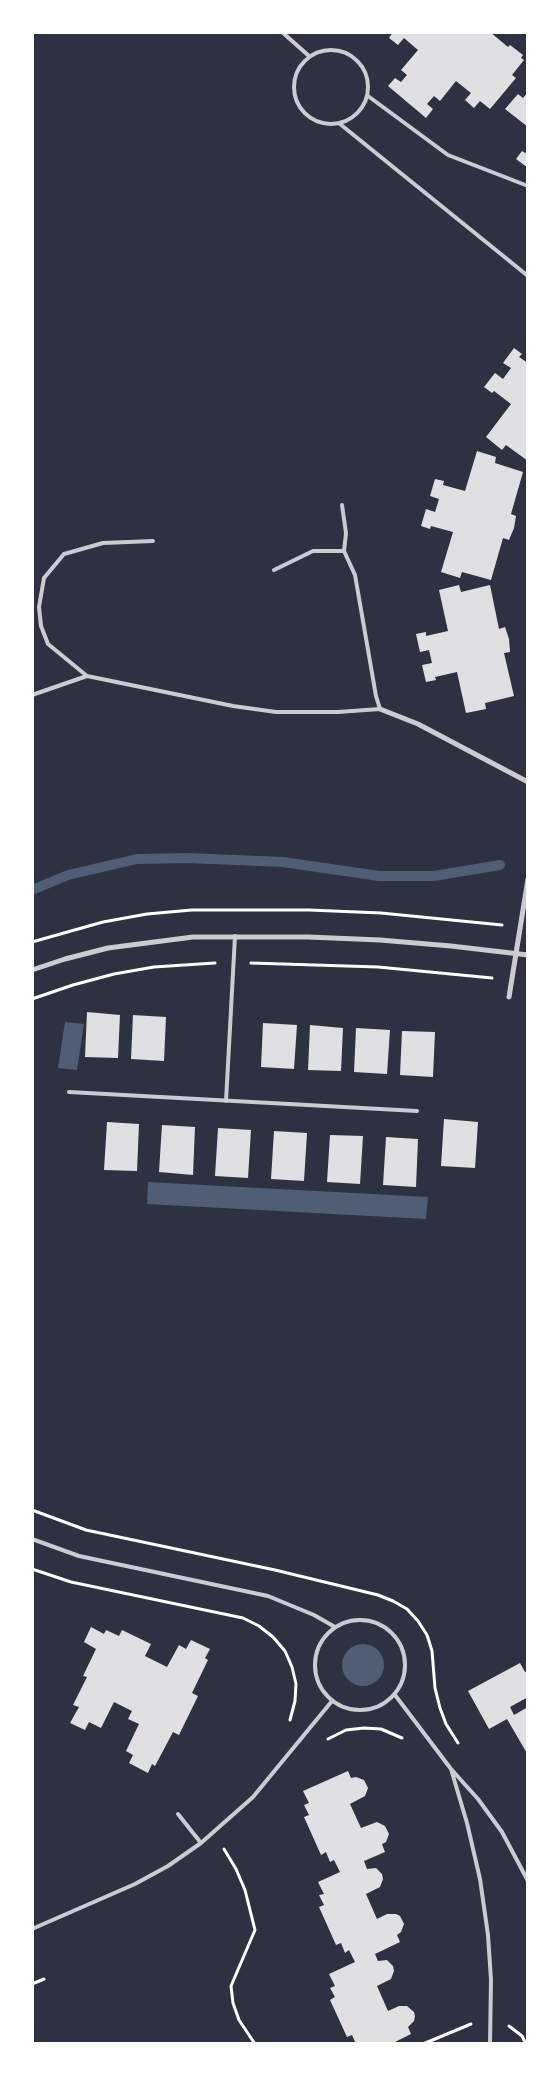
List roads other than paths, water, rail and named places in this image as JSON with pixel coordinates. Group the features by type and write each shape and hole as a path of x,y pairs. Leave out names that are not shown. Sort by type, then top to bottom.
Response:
{"street":[{"path":"380,709 418,724 528,782"},
{"path":"509,997 528,879"},
{"path":"32,970 108,948 185,938 235,936 380,940 528,955"}],"lane":[{"path":"282,32 309,56"},
{"path":"334,50 347,53 358,60 366,70 369,84 368,96 358,114 350,120 340,124 327,125 315,121 304,114 297,103 294,90 295,78 300,66 309,56 321,51 334,50"},
{"path":"368,96 448,155 528,186"},
{"path":"340,124 528,276"},
{"path":"153,542 103,543 64,554 44,578 39,607 41,626 48,644 87,676 233,706 276,712 338,712 380,709 376,696 356,575 344,551 346,533 342,505"},
{"path":"274,570 313,551 344,551"},
{"path":"32,695 87,676"},
{"path":"226,1100 235,936"},
{"path":"70,1092 417,1111"},
{"path":"32,1539 78,1556 268,1596 314,1615 335,1627"},
{"path":"363,1620 377,1623 390,1630 399,1641 405,1655 406,1669 402,1683 395,1695 384,1704 364,1710 344,1708 332,1701 322,1690 316,1677 317,1649 325,1636 335,1627 348,1621 363,1620"},
{"path":"395,1695 502,1832 528,1882"},
{"path":"32,1929 135,1884 168,1866 201,1843 253,1797 332,1701"},
{"path":"451,1769 473,1851 486,1926 491,1980 490,2044"},
{"path":"178,1814 201,1843"}],"water":[{"path":"65,1022 84,1024 77,1070 58,1068"},
{"path":"148,1182 428,1197 426,1219 147,1204"},
{"path":"367,1644 375,1647 381,1653 384,1665 381,1677 375,1683 359,1686 351,1683 345,1677 342,1661 345,1653 351,1647"}],"waterway":[{"path":"32,890 68,875 137,859 187,858 283,862 379,876 434,876 500,865"}]}
